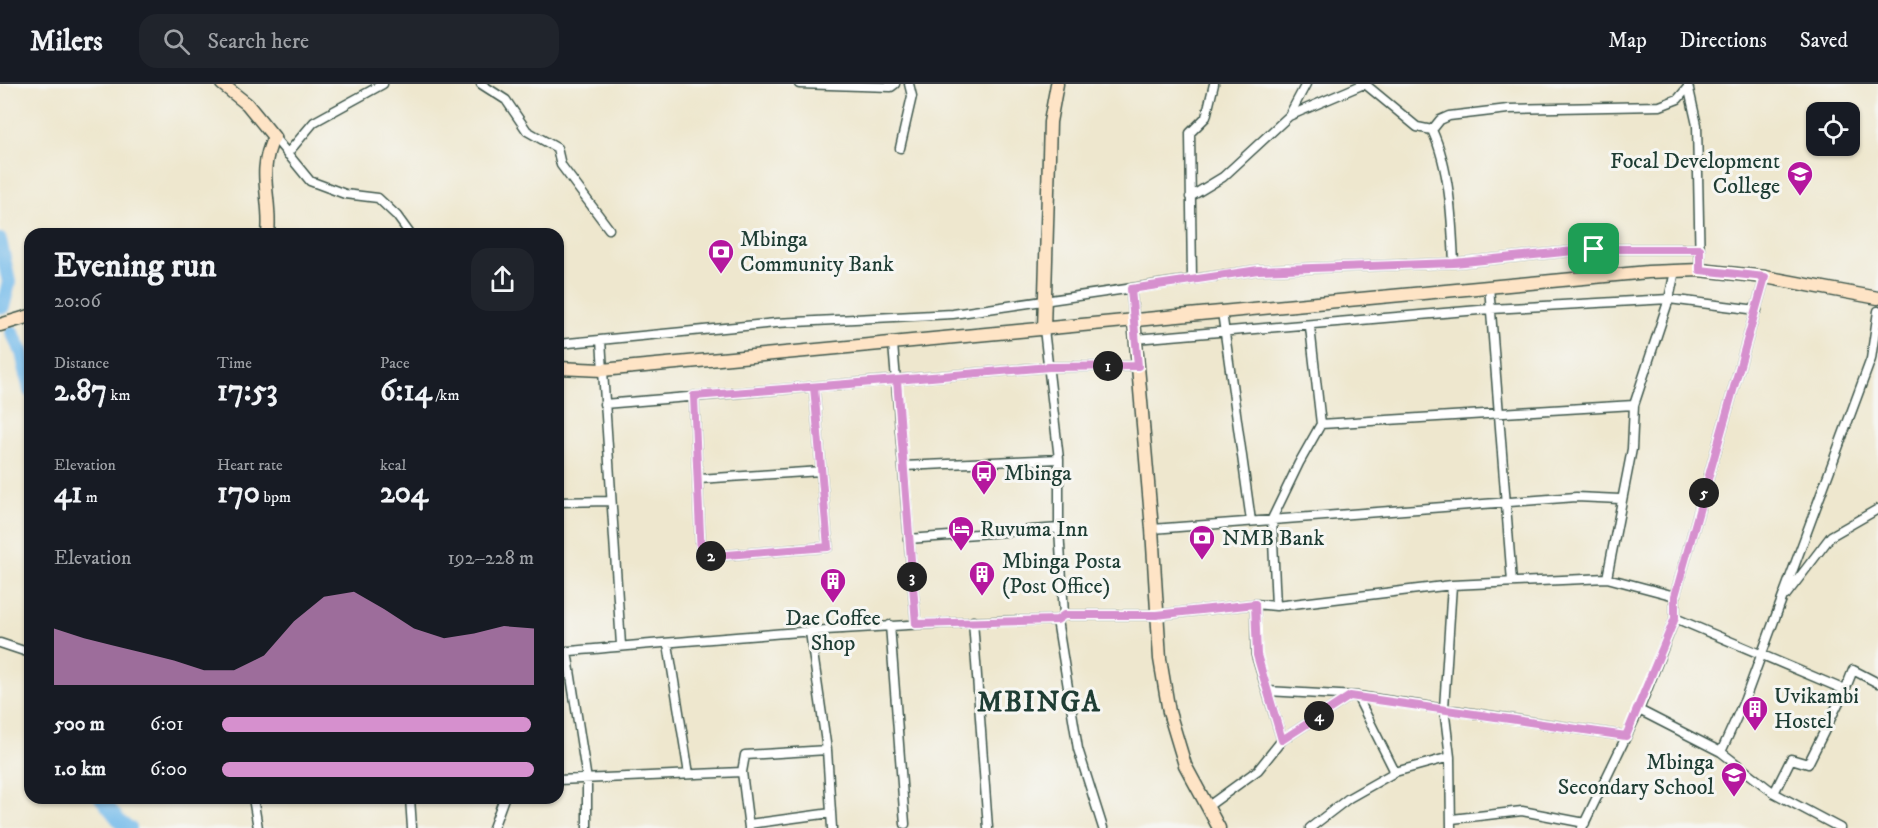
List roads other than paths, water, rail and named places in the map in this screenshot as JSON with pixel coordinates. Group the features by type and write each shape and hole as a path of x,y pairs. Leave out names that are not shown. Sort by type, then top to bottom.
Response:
{"main road":[{"path":"222,84 247,104 274,137 263,171 270,218 269,228"},
{"path":"1044,329 1050,122 1057,84"},
{"path":"564,368 603,370 893,344 1489,285 1674,271 1700,270 1765,277 1878,298"},
{"path":"0,325 24,318"},
{"path":"1134,320 1152,529 1156,615 1169,712 1185,765 1220,828"}],"street":[{"path":"287,154 314,123 383,84"},
{"path":"481,84 506,100 527,131 557,148 561,165 609,229"},
{"path":"799,84 891,87 895,84"},
{"path":"900,148 912,96 909,84"},
{"path":"1191,279 1190,134 1206,117 1214,84"},
{"path":"1289,116 1306,84"},
{"path":"1190,197 1222,177 1289,116 1364,84 1417,127 1432,130"},
{"path":"1432,130 1440,120 1449,116 1508,109 1660,105 1678,99 1688,86"},
{"path":"1688,86 1697,124 1700,270"},
{"path":"1432,130 1440,146 1452,228 1454,263"},
{"path":"274,137 309,181 345,194 378,198 406,228"},
{"path":"564,343 776,323 953,314 1045,303 1258,270 1454,263 1594,249 1700,249"},
{"path":"1607,578 1620,499 1632,449 1634,405 1669,299 1674,271"},
{"path":"1452,585 1444,708 1450,757 1452,824 1522,811 1583,826 1639,710 1675,618 1675,596 1765,277"},
{"path":"1489,285 1497,412 1508,503 1512,582"},
{"path":"1131,289 1134,320"},
{"path":"1136,339 1310,327 1491,309 1669,299 1757,310"},
{"path":"1721,752 1744,699 1871,358 1878,311"},
{"path":"1222,312 1227,334 1251,520"},
{"path":"1276,606 1272,519 1299,463 1322,424 1310,327"},
{"path":"1044,329 1059,459 1061,617 1078,749 1103,828"},
{"path":"601,340 621,645"},
{"path":"893,344 916,624"},
{"path":"604,404 1049,367 1138,366"},
{"path":"694,396 701,557 828,547 814,387"},
{"path":"1322,424 1634,405"},
{"path":"903,466 1059,459"},
{"path":"699,479 821,471"},
{"path":"1152,529 1576,497 1620,499"},
{"path":"564,502 610,501"},
{"path":"1779,604 1831,536 1878,509"},
{"path":"908,539 1059,528"},
{"path":"564,652 621,645 668,644 890,625 1156,615 1255,604 1276,606 1452,585 1607,578 1675,596"},
{"path":"1255,604 1257,655 1282,740"},
{"path":"1675,618 1760,656 1845,690"},
{"path":"973,621 988,828"},
{"path":"890,625 904,824"},
{"path":"810,632 826,750 832,828"},
{"path":"0,643 24,650"},
{"path":"668,644 689,774"},
{"path":"564,657 587,780 587,828"},
{"path":"1774,793 1791,759 1808,764 1853,670 1878,683"},
{"path":"1267,691 1354,696 1626,736"},
{"path":"1207,807 1258,770 1282,740 1354,696"},
{"path":"1354,696 1395,772"},
{"path":"1639,710 1721,752 1774,793 1840,828"},
{"path":"826,750 745,755 742,772 749,826 831,813"},
{"path":"1310,828 1349,798 1395,772 1450,757"},
{"path":"564,780 742,772"},
{"path":"254,804 258,828"},
{"path":"410,804 412,828"},
{"path":"493,828 502,804"}],"waterway":[{"path":"0,240 9,282 3,307"},
{"path":"12,332 24,362"},
{"path":"106,804 121,823 130,828"}],"place":[{"name":"Focal Development College","path":"1800,197"},
{"name":"Mbinga Community Bank","path":"721,275"},
{"name":"Mbinga","path":"984,496"},
{"name":"Ruvuma Inn","path":"961,552"},
{"name":"NMB Bank","path":"1202,561"},
{"name":"Mbinga Posta (Post Office)","path":"982,597"},
{"name":"Dae Coffee Shop","path":"833,604"},
{"name":"Uvikambi Hostel","path":"1755,732"},
{"name":"Mbinga Secondary School","path":"1734,798"}],"district":[{"name":"MBINGA","path":"1039,702"}]}
